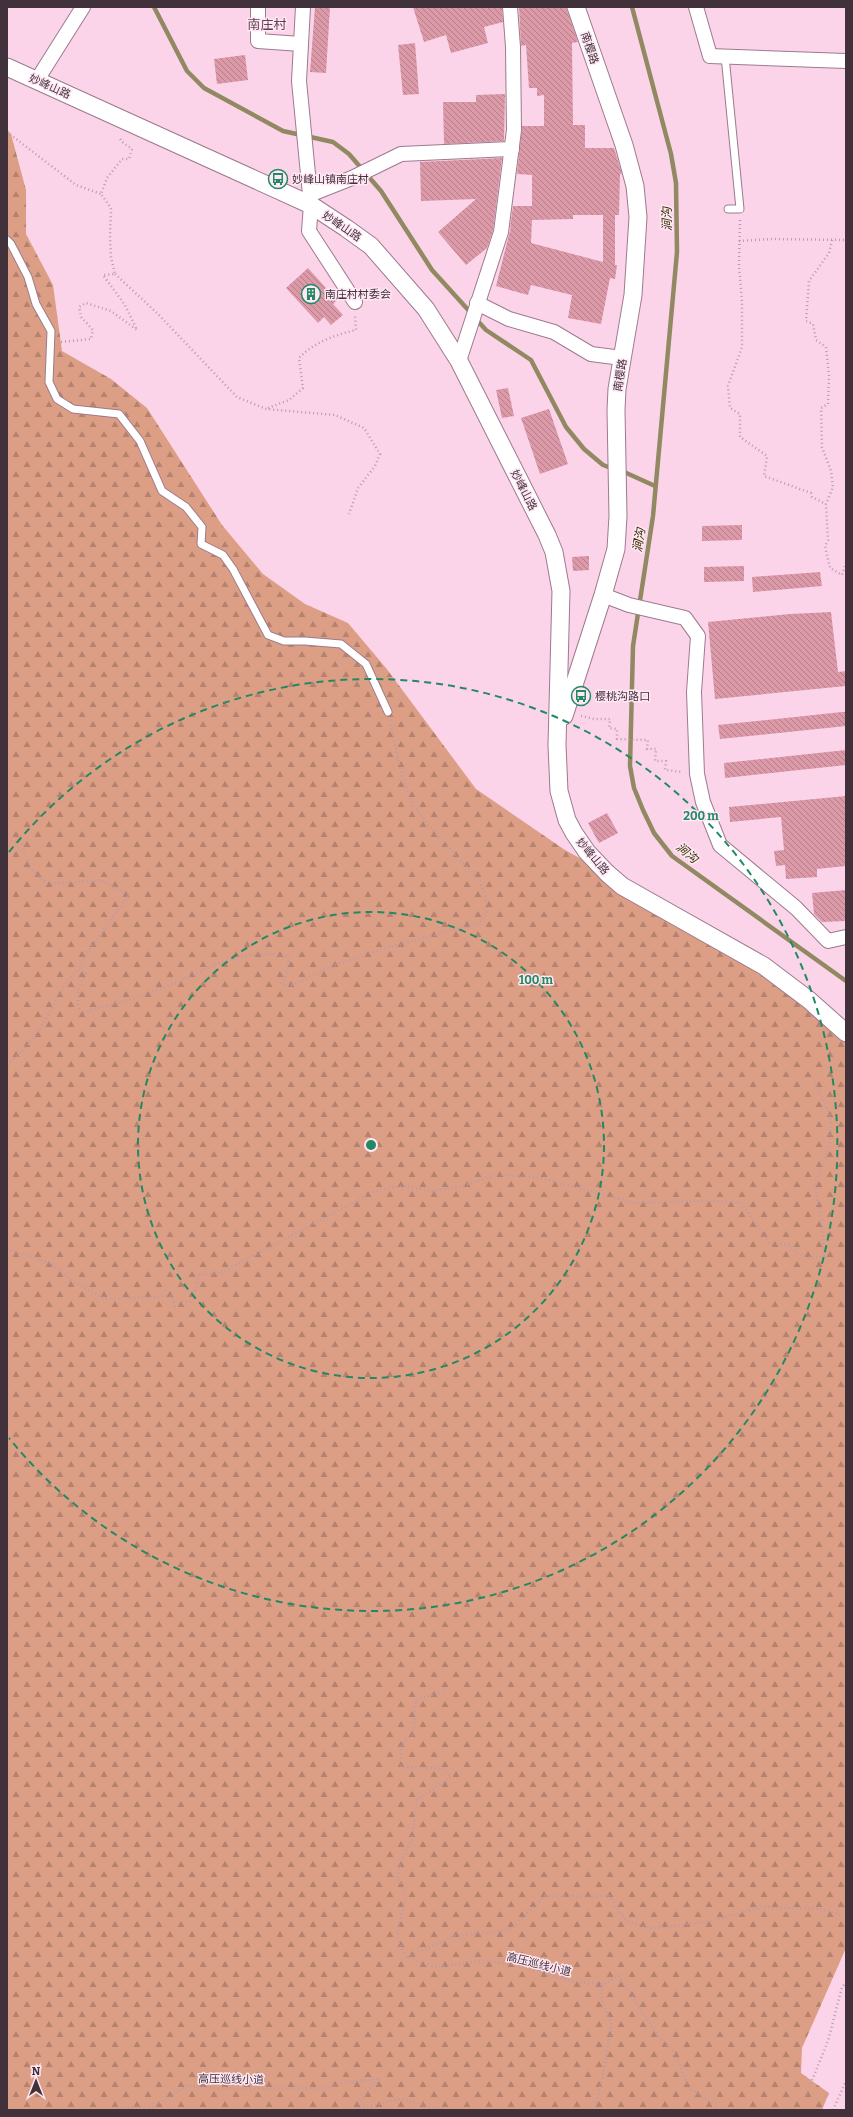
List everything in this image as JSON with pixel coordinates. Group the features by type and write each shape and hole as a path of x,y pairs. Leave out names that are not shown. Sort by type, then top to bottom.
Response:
{"street":[{"path":"36,80 83,7"},
{"path":"258,7 258,41 301,44"},
{"path":"303,7 299,81 310,200 309,231 355,302"},
{"path":"459,361 470,322 501,232 514,130 513,47 510,7"},
{"name":"南樱路","path":"557,745 565,711 603,596 616,549 618,516 616,450 617,389 633,295 638,217 634,186 624,145 576,7"},
{"path":"696,7 710,56 846,61"},
{"name":"妙峰山路","path":"7,67 117,117 310,200 370,246 426,309 459,361 554,552 561,590 557,779 567,820 587,852 622,886 764,966 809,1000 846,1033"},
{"path":"310,200 400,154 512,149"},
{"path":"476,305 509,319 554,332 591,354 622,358"},
{"path":"603,596 685,618 698,636 694,692 697,774 702,802 720,845 796,908 828,941 846,937"}],"lane":[{"path":"725,56 740,209 728,209"},
{"path":"7,240 12,244 28,277 36,304 51,331 49,382 57,399 72,409 119,414 140,441 162,491 186,507 202,527 201,544 223,555 233,569 268,634 284,642 304,641 341,644 366,664 388,712"}],"path":[{"path":"101,194 106,178 122,159 129,159 132,149 121,141 117,117"},
{"path":"7,132 76,185 101,194 111,208 111,257 115,274 157,313 237,397 266,409 334,415 364,428 380,454 375,466 358,488 349,514"},
{"path":"740,209 739,241 742,348 728,386 730,408 740,414 740,437 767,456 764,476 812,492 812,497 826,504"},
{"path":"832,240 829,253 809,281 806,321 813,324 816,340 826,347 829,376 828,404 821,408 822,447 831,471 833,487 826,504 828,540 825,546 830,568 842,574 846,563"},
{"path":"739,241 846,240"},
{"path":"50,342 91,339 93,330 81,317 79,307 86,303 111,311 136,330 125,305 103,275 115,274"},
{"path":"266,409 289,400 303,388 299,358 308,348 336,335 356,330 355,302"},
{"path":"79,969 86,974 78,985 77,1004 81,1013 151,993 217,964 248,954 272,953 289,956 288,970 281,984 290,986 335,965 380,950 480,923 487,913 486,900 480,881 426,823 412,803 402,778 388,712"},
{"path":"594,719 610,719 610,728 617,729 617,740 648,740 648,749 656,749 655,761 666,761 665,770 671,770"},
{"path":"7,839 22,844 30,868 48,884 100,880 129,895 86,954 79,969 68,977 37,1034 20,1054 7,1064"},
{"path":"7,1249 50,1263 74,1282 106,1299 172,1296 175,1306 193,1299 199,1274 219,1274 375,1191 403,1186 432,1191 461,1187 496,1174 540,1178 636,1203 704,1201 740,1202 768,1243 789,1245 801,1257 816,1258 824,1256 822,1223 816,1193 816,1181 824,1163 830,1139 831,1118 814,1080"},
{"path":"444,1691 416,1700 413,1734 400,1745 400,1767 440,1768 451,1777 417,1800 412,1839 400,1864 397,1878 404,1886 405,1900 398,1937 406,1957 455,1936 510,1930 545,1896 609,1896 626,1920 648,1928 685,1925 708,1921 761,1907 819,1909 846,1916"},
{"name":"高压巡线小道","path":"406,1957 436,1967 480,1961 515,1964 566,1980 602,1985"},
{"path":"594,2110 602,2080 612,2024 602,2001 602,1985 619,1976 656,2033 676,2056 689,2088 716,2105 717,2110"},
{"path":"806,2095 828,2041 842,1987 846,1983"},
{"name":"高压巡线小道","path":"104,2110 155,2106 186,2086 237,2089 327,2088 345,2082 380,2079 368,2090 357,2109 400,2100 443,2110"},
{"path":"833,2110 846,2081"}],"green space":[{"path":"7,130 11,134 26,190 26,234 53,285 62,351 111,379 147,408 222,525 263,574 305,604 348,623 386,668 476,789 565,850 732,942 800,982 846,1030 846,1948 802,2048 801,2073 829,2093 822,2110 7,2110"}],"building":[{"path":"315,7 330,7 326,73 310,72"},
{"path":"413,7 502,7 503,22 484,27 488,43 451,53 446,35 424,42"},
{"path":"519,7 566,7 578,42 572,43 573,125 585,125 585,148 614,148 622,174 620,174 619,215 615,215 615,265 617,265 615,279 610,278 601,324 568,318 572,295 531,285 528,295 496,286 511,227 510,228 513,206 532,206 532,175 517,174 522,126 544,126 544,95 537,96 537,88 529,88 526,45 521,46","holes":["573,215 603,215 603,262 531,243 532,220 573,219"]},
{"path":"415,43 419,94 403,95 398,45"},
{"path":"245,55 248,80 217,84 214,59"},
{"path":"505,94 504,141 444,144 443,102 476,102 476,95"},
{"path":"502,158 493,230 487,248 466,265 438,232 476,199 421,201 420,162"},
{"name":"南庄村村委会","path":"308,268 337,300 333,304 343,315 331,325 324,317 318,323 286,288"},
{"path":"508,388 514,416 502,418 496,390"},
{"path":"549,409 568,464 540,474 521,418"},
{"path":"742,525 742,540 702,541 702,526"},
{"path":"589,556 589,570 573,571 572,557"},
{"path":"744,566 744,581 704,582 704,567"},
{"path":"820,572 822,586 753,592 752,577"},
{"path":"831,612 838,672 846,671 846,686 715,699 708,622 790,614"},
{"path":"846,712 846,726 720,739 718,725"},
{"path":"846,750 846,765 725,778 724,763"},
{"path":"846,796 846,866 817,869 817,877 786,879 785,865 776,866 774,851 784,850 781,817 730,822 729,807"},
{"path":"607,813 618,833 599,843 588,823"},
{"path":"846,890 846,921 822,922 814,914 812,893"}],"waterway":[{"path":"154,7 187,71 204,88 283,131 333,142 349,154 381,191 432,270 471,313"},
{"name":"涧沟","path":"632,7 671,154 676,183 677,252 653,516 633,646 630,766 634,788 654,833 672,856 846,981"},
{"path":"476,319 486,330 531,360 566,427 584,449 603,465 614,469"},
{"path":"622,471 655,486"}],"place":[{"name":"妙峰山镇南庄村","path":"278,179"},
{"name":"南庄村村委会","path":"311,294"},
{"name":"樱桃沟路口","path":"581,696"}],"district":[{"name":"南庄村","path":"267,24"}]}
